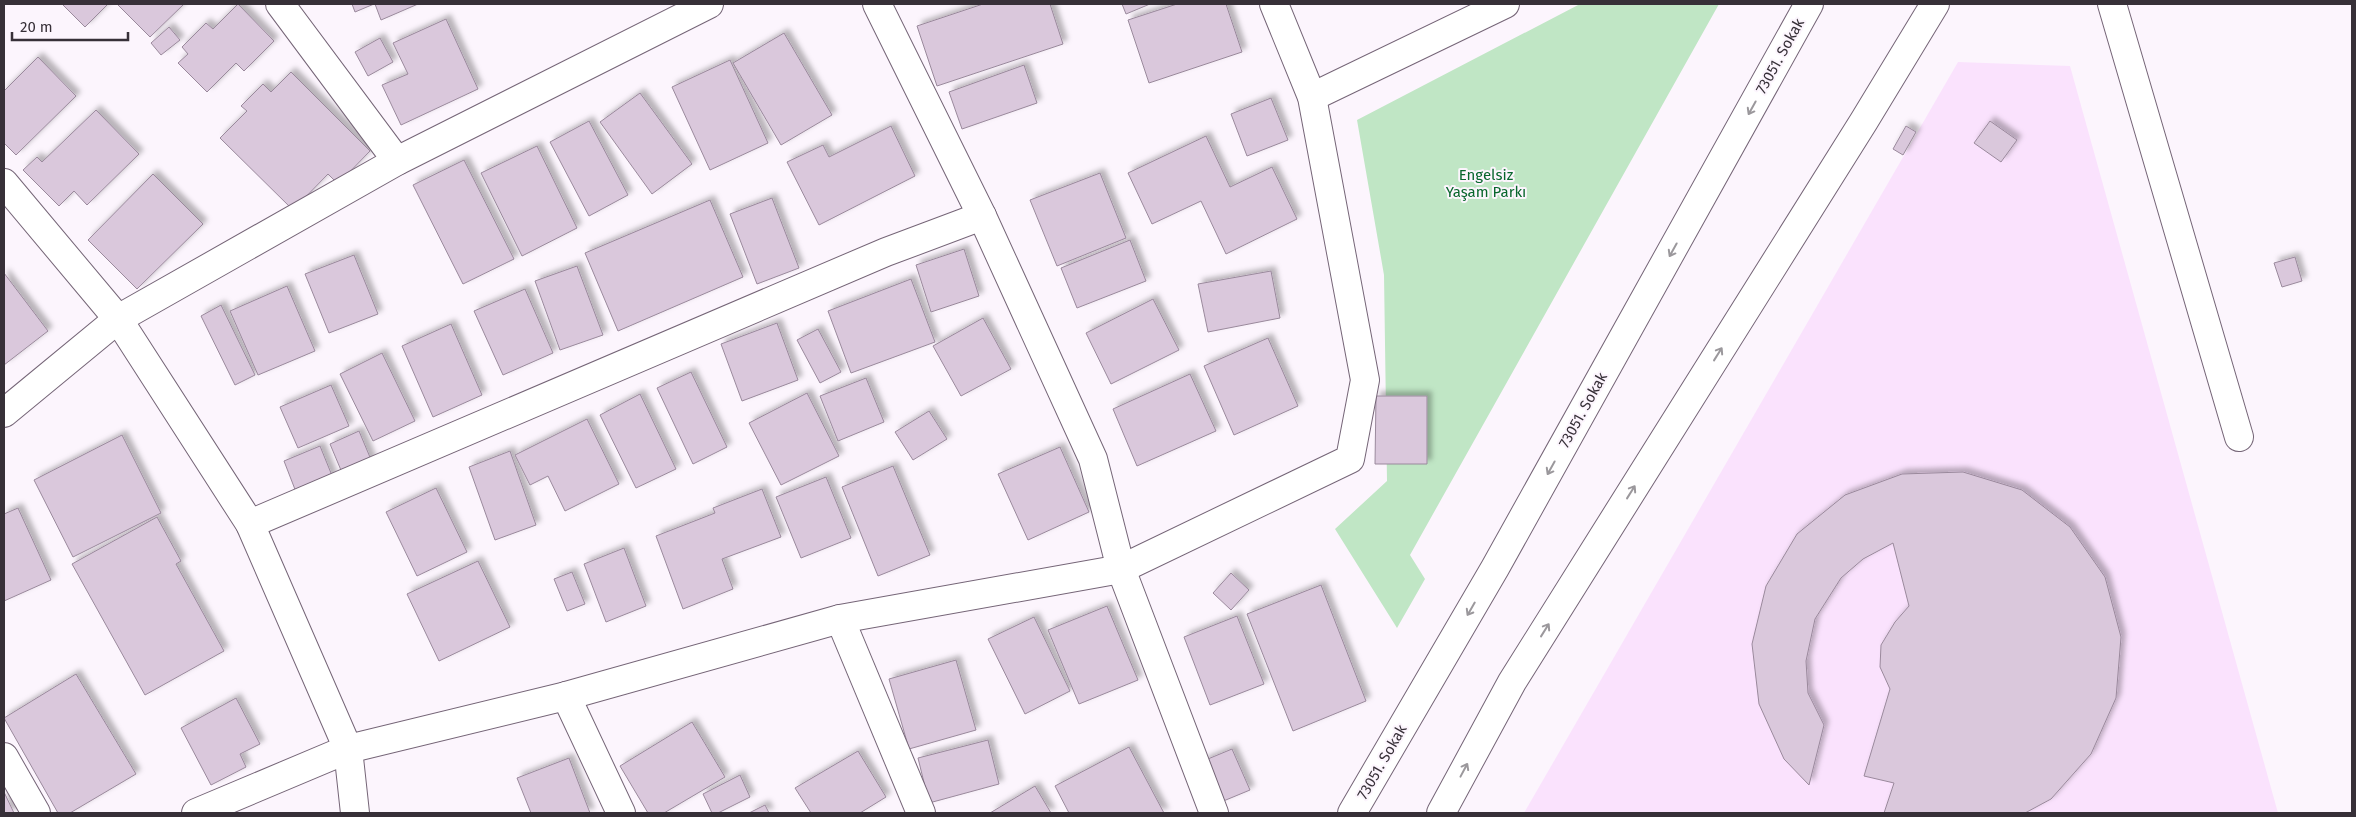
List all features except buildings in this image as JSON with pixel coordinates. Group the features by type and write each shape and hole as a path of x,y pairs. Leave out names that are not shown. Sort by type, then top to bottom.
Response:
{"street":[{"path":"280,4 397,161"},
{"path":"4,413 118,319 397,161 709,4"},
{"path":"877,4 982,216 1093,460 1121,569 1214,813"},
{"path":"196,813 348,748 566,696 840,619 1121,569 1350,459 1365,380 1312,97 1274,4"},
{"path":"1312,97 1505,4"},
{"name":"73051. Sokak","path":"1352,813 1496,568 1809,4"},
{"path":"1441,813 1512,682 1864,121 1934,4"},
{"path":"2112,4 2239,437"},
{"path":"4,184 118,319 250,524 348,748 355,813"},
{"path":"250,524 886,252 982,216"},
{"path":"840,619 921,813"},
{"path":"566,696 621,813"},
{"path":"4,757 36,813"}],"shaded area":[{"path":"1958,62 2070,66 2278,813 1524,813"}],"green space":[{"name":"Engelsiz Yaşam Parkı","path":"1580,4 1719,4 1410,555 1425,579 1397,628 1335,529 1387,481 1384,275 1357,120"}]}
